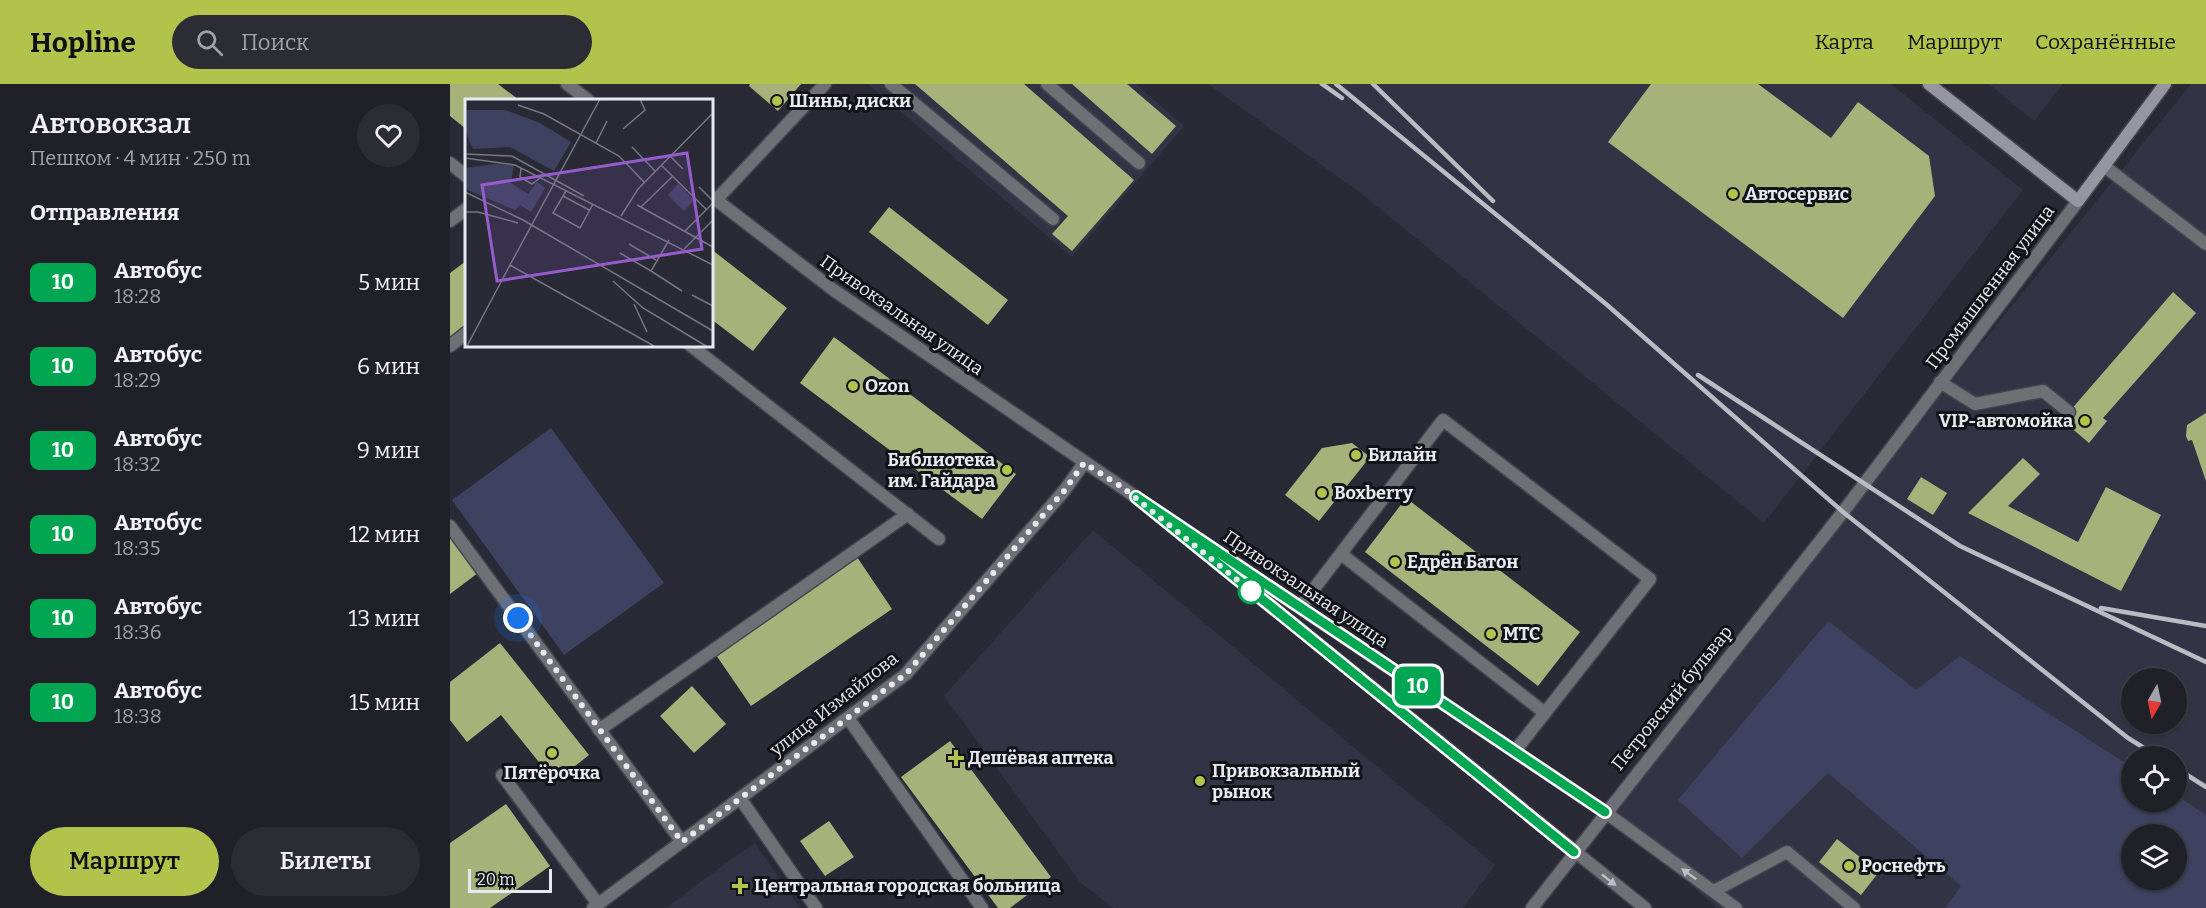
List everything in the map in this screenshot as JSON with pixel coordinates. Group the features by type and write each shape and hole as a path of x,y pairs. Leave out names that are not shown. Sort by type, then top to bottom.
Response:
{"main road":[{"path":"1929,84 2078,201"},
{"name":"Промышленная улица","path":"2078,201 2165,84"}],"street":[{"path":"567,84 587,99"},
{"path":"713,198 825,84"},
{"path":"891,84 1053,219"},
{"path":"1047,84 1139,162"},
{"path":"450,163 465,175"},
{"path":"2104,166 2206,244"},
{"name":"Привокзальная улица","path":"713,198 835,291 1084,463 1605,812 1736,908"},
{"name":"Промышленная улица","path":"1843,512 2078,201"},
{"path":"450,221 465,210"},
{"path":"450,346 465,334"},
{"path":"691,346 939,539"},
{"path":"1940,382 1975,404 2043,391 2069,412"},
{"path":"1300,607 1443,420 1650,579 1515,751"},
{"name":"улица Измайлова","path":"596,906 906,674 1064,491 1084,463"},
{"name":"Привокзальная улица","path":"1136,497 1645,908"},
{"name":"Петровский бульвар","path":"1532,908 1605,812 1843,512"},
{"path":"599,730 908,514"},
{"path":"450,526 682,842"},
{"path":"1341,554 1545,712"},
{"path":"848,718 982,908"},
{"path":"502,775 596,906"},
{"path":"740,798 816,908"},
{"path":"1714,891 1787,852 1854,908"}],"shaded area":[{"path":"868,84 1136,84 1184,126 1072,257"},
{"path":"1208,84 1891,84 2023,190 1764,523 1362,194"},
{"path":"1989,84 2063,84 2034,121"},
{"path":"2191,84 2206,84 2206,908 1716,908 1608,806"},
{"path":"551,428 664,583 564,655 452,500"},
{"name":"Привокзальный рынок","path":"1093,530 1495,865 1463,908 1113,908 1080,882 944,696"},
{"path":"1828,621 1916,690 1960,656 2121,761 2121,812 2187,812 2187,803 2206,815 2206,908 1945,908 1961,886 1828,773 1742,858 1678,800"},
{"name":"Центральная городская больница","path":"755,843 800,908 666,908 726,863"}],"building":[{"path":"450,84 498,84 518,99 465,99 465,128 450,116"},
{"name":"Шины, диски","path":"750,84 801,84 778,111 749,86"},
{"path":"915,84 1024,84 1134,180 1072,251 1052,234 1068,216"},
{"path":"1072,84 1127,84 1176,126 1152,154"},
{"path":"1651,84 1758,84 1831,138 1858,102 1929,156 1935,196 1843,318 1608,142"},
{"path":"889,207 1008,300 988,325 869,232"},
{"path":"712,250 787,308 753,351 712,320"},
{"path":"465,262 465,329 450,340 450,273"},
{"path":"2173,292 2196,313 2103,418 2107,421 2089,443 2062,420"},
{"path":"834,337 1016,474 982,519 800,383"},
{"path":"2206,413 2206,481 2192,440 2188,441 2186,436 2187,425"},
{"path":"1352,443 1370,457 1319,521 1285,495 1322,448"},
{"path":"2023,458 2040,474 2008,506 2078,542 2106,487 2161,515 2121,591 1968,513"},
{"path":"1921,477 1947,493 1933,515 1907,499"},
{"path":"1406,498 1580,632 1538,686 1365,552"},
{"path":"450,535 478,573 450,594"},
{"path":"857,557 892,609 751,706 716,655"},
{"path":"500,643 589,755 555,782 501,715 467,742 450,720 450,682"},
{"path":"692,686 726,724 694,753 660,716"},
{"path":"950,741 1051,877 1010,908 998,908 901,777"},
{"path":"506,804 550,866 490,908 450,908 450,843"},
{"path":"829,821 854,857 825,876 800,841"},
{"path":"1837,839 1879,872 1861,895 1819,862"}],"railway":[{"path":"1322,84 1342,98"},
{"path":"1336,84 1606,304 1843,512 2141,746"},
{"path":"1373,84 1493,201"},
{"path":"1698,375 1960,546 2206,662"},
{"path":"2101,608 2206,626"},
{"path":"2187,775 2206,787"}],"bus line":[{"name":"10","path":"1574,852 1136,497 1605,812"}],"place":[{"name":"Шины, диски","path":"777,101"},
{"name":"Автосервис","path":"1733,194"},
{"name":"Ozon","path":"853,386"},
{"name":"VIP-автомойка","path":"2085,421"},
{"name":"Билайн","path":"1356,455"},
{"name":"Библиотека им. Гайдара","path":"1007,470"},
{"name":"Boxberry","path":"1322,493"},
{"name":"Едрён Батон","path":"1395,562"},
{"name":"МТС","path":"1491,634"},
{"name":"Пятёрочка","path":"552,753"},
{"name":"Дешёвая аптека","path":"956,758"},
{"name":"Привокзальный рынок","path":"1200,781"},
{"name":"Роснефть","path":"1849,866"},
{"name":"Центральная городская больница","path":"740,886"}],"route":[{"path":"518,618 682,842 906,674 1064,491 1084,463 1136,497 1251,591"}]}
